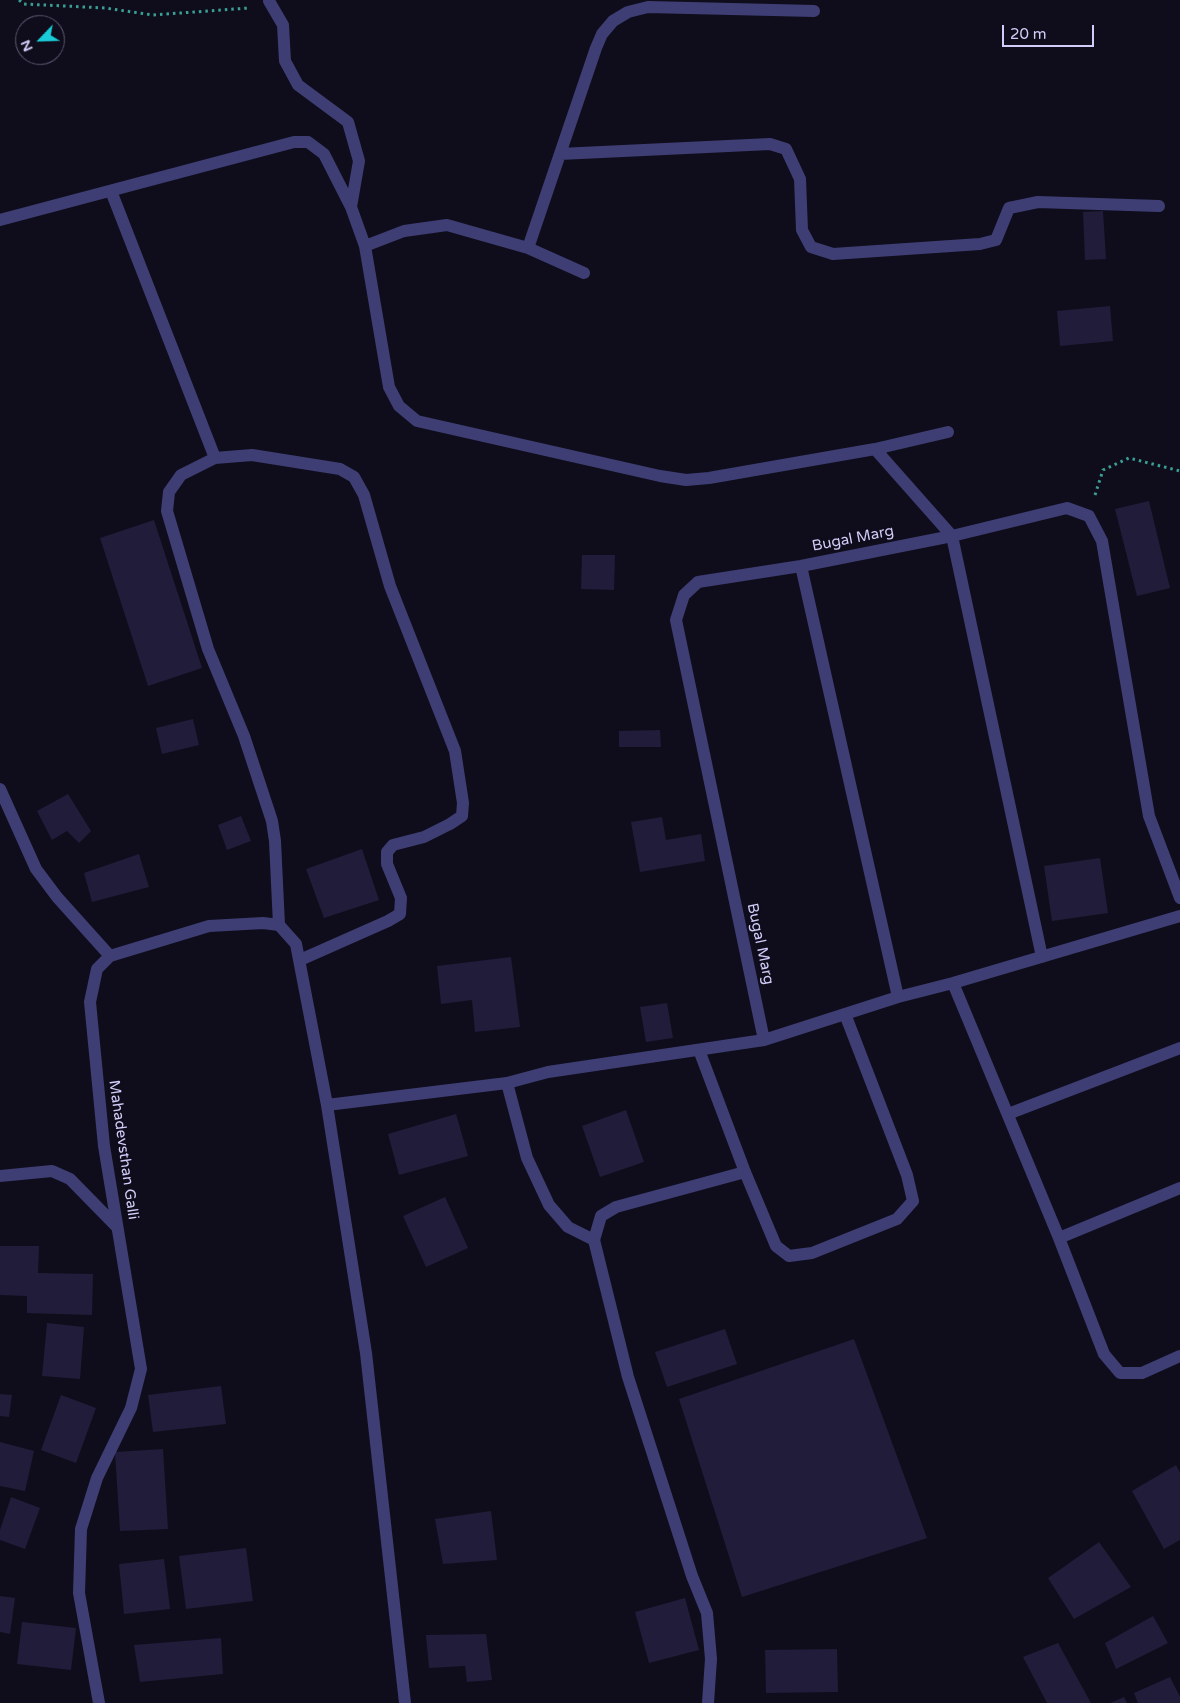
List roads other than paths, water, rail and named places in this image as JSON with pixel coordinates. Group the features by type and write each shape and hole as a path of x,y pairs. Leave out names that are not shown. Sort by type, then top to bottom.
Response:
{"street":[{"path":"269,2 283,24 285,61 298,84 348,122 359,161 351,207"},
{"path":"528,248 602,34 613,21 628,12 648,7 814,12"},
{"path":"0,220 294,142 308,142 324,154 351,207 365,246 389,387 399,406 417,421 660,476 686,480 708,478 875,449 948,432"},
{"path":"560,154 770,144 786,149 800,179 802,230 811,247 833,254 980,244 996,240 1009,208 1038,202 1159,206"},
{"path":"111,191 215,458"},
{"path":"365,246 404,231 447,225 528,248 584,273"},
{"path":"875,449 952,536 1042,957"},
{"path":"300,960 400,914 401,898 387,864 386,852 393,845 424,837 462,816 463,802 455,752 390,586 364,494 354,477 340,469 252,455 215,458 181,475 169,492 167,511 208,649 244,736 272,821 275,840 279,925 296,944 300,960 327,1105 366,1353 405,1703"},
{"name":"Bugal Marg","path":"764,1040 676,620 684,596 698,582 801,566 952,536 1067,508 1089,516 1102,541 1149,816 1180,898"},
{"path":"801,566 898,997"},
{"path":"0,789 36,869 57,897 110,956 209,926 263,923 279,925"},
{"path":"327,1105 507,1083 548,1072 764,1040 898,997 953,984 1180,916"},
{"name":"Mahadevsthan Galli","path":"99,1703 79,1593 81,1529 97,1478 130,1408 141,1369 104,1146 90,1002 97,969 110,956"},
{"path":"953,984 1059,1238 1104,1354 1120,1373 1142,1372 1180,1356"},
{"path":"699,1050 745,1172 776,1246 789,1256 812,1253 897,1219 913,1201 907,1175 845,1014"},
{"path":"1008,1114 1180,1048"},
{"path":"507,1083 527,1158 549,1205 568,1227 594,1240"},
{"path":"0,1176 52,1171 70,1179 117,1227"},
{"path":"708,1703 711,1659 707,1613 692,1576 628,1377 594,1240 601,1216 616,1207 745,1172"},
{"path":"1059,1238 1180,1188"}]}
